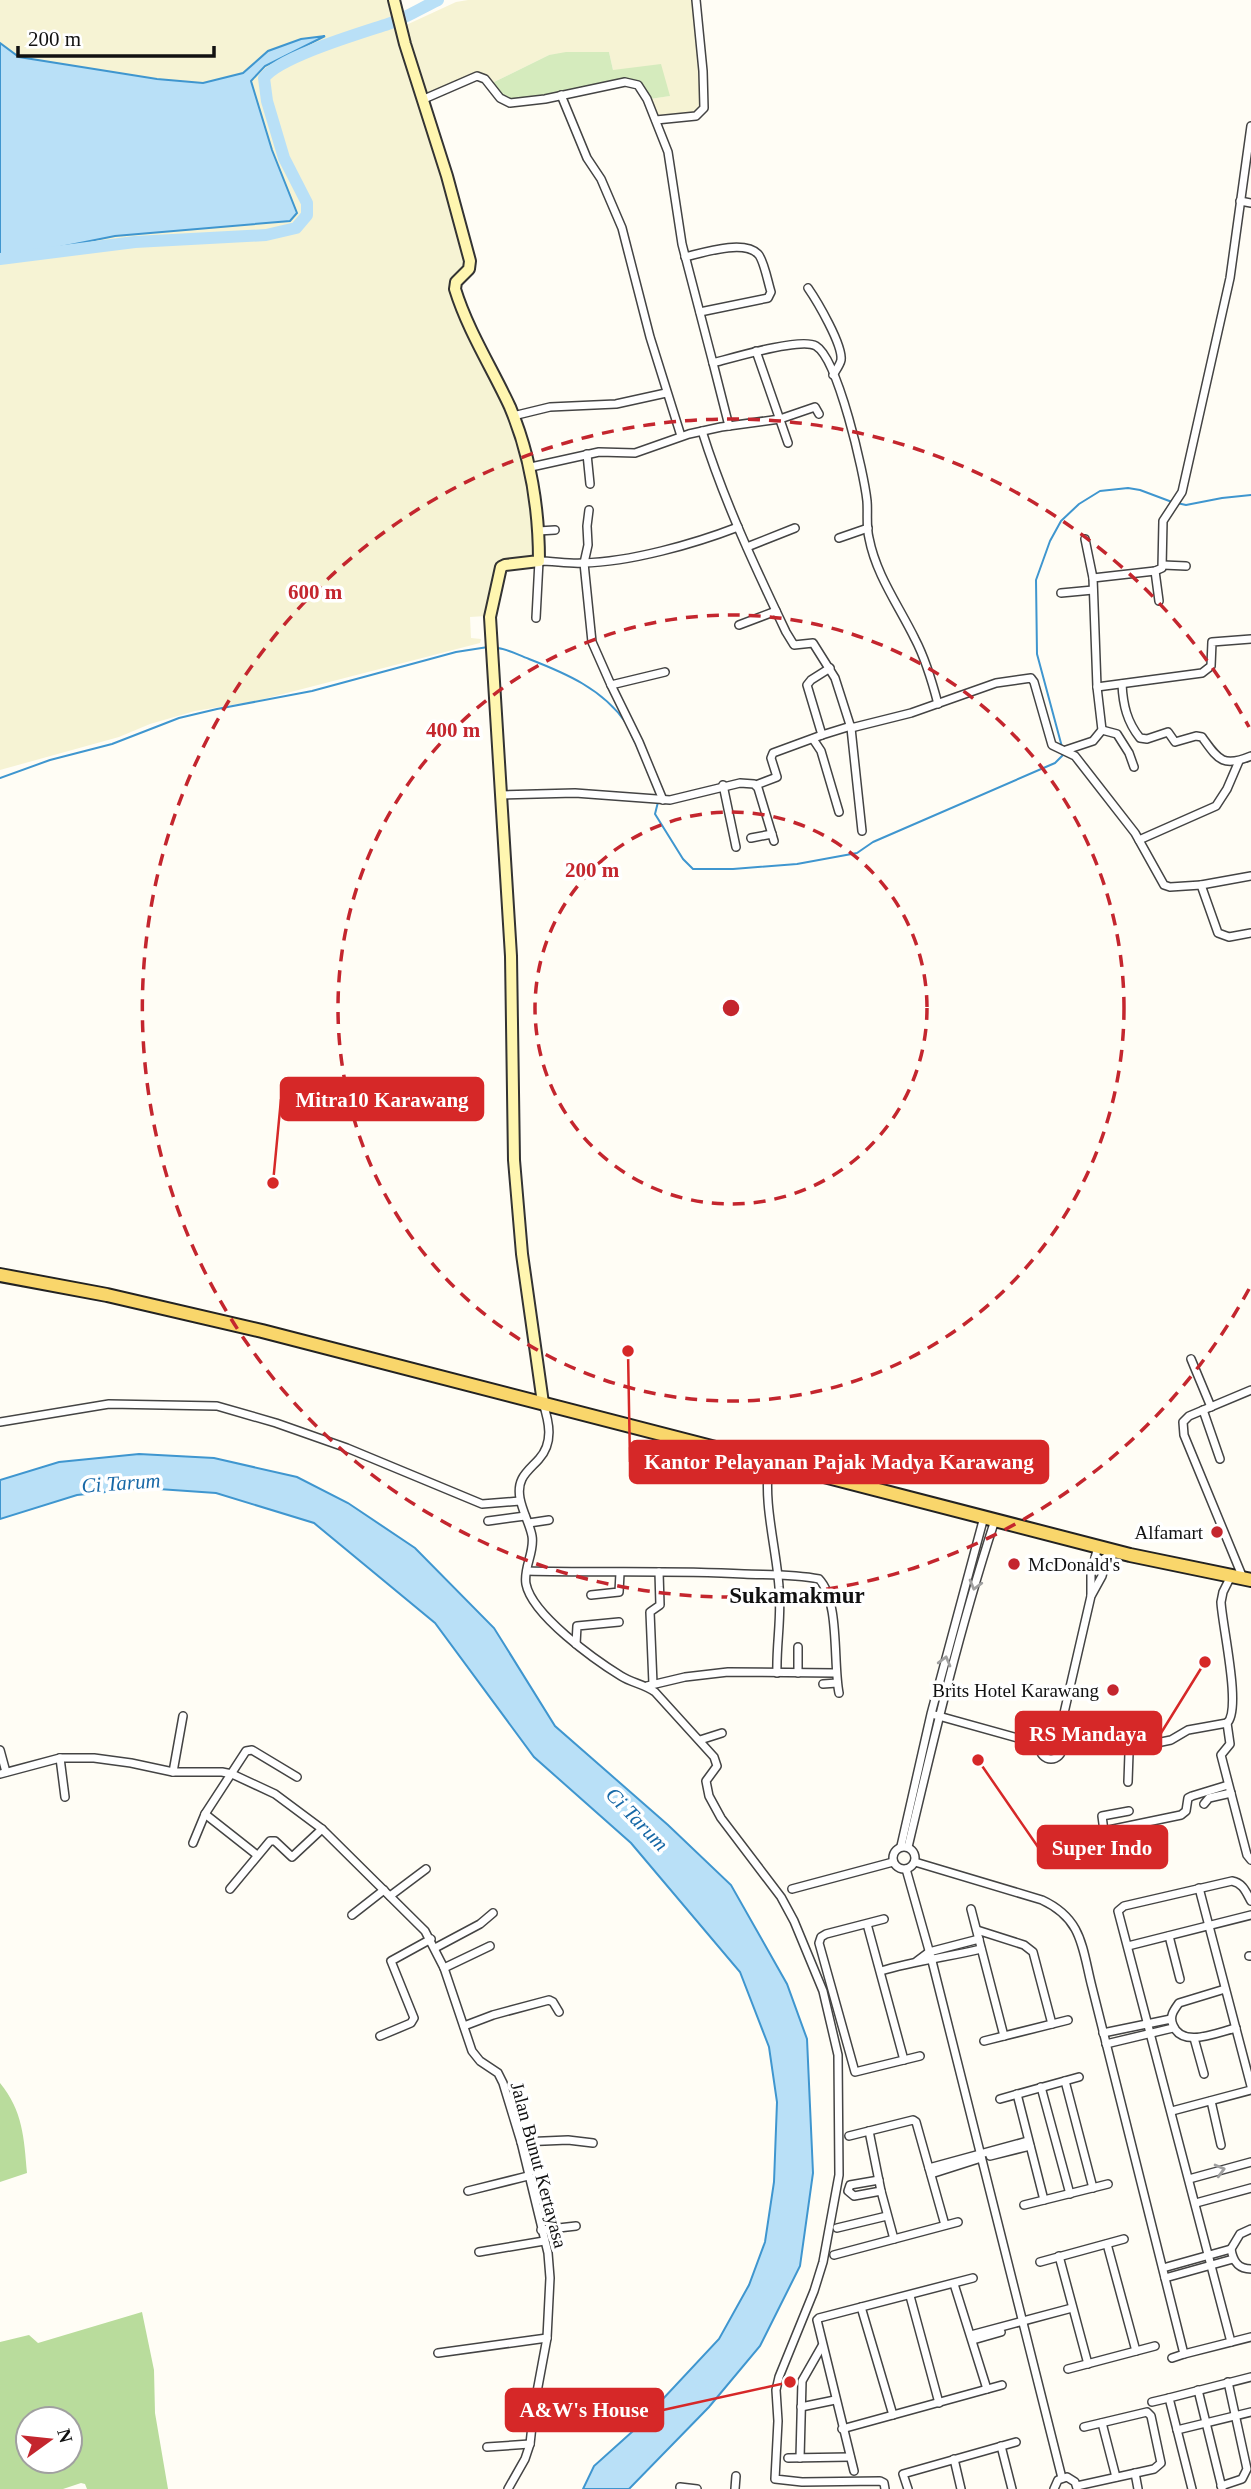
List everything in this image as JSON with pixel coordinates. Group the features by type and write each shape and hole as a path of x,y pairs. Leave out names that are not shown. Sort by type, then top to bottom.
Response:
{"main road":[{"path":"0,1275 107,1295 262,1331 1104,1548 1242,1578"}],"street":[{"path":"656,120 696,116 704,108 696,0"},
{"path":"396,6 470,261 469,269 456,282 455,289 464,315 513,416 531,467 539,561 536,618"},
{"path":"424,99 477,76 485,79 500,98 510,103 631,82 638,85 647,99 668,152 685,257 729,426"},
{"path":"561,96 584,151 601,179 622,228 666,393 681,436"},
{"path":"1093,578 1155,571 1163,565 1163,521 1182,492 1227,292 1251,126"},
{"path":"1240,201 1251,203"},
{"path":"685,257 729,247 757,252 771,292 768,298 700,312"},
{"path":"808,288 840,347 841,362 833,375"},
{"path":"713,363 800,343 814,344 823,352 858,450 867,502 870,544 884,583 921,650 939,704"},
{"path":"756,351 788,443"},
{"path":"513,416 550,407 616,404 666,393"},
{"path":"531,467 599,452 635,453 681,436 780,419 816,407 819,414"},
{"path":"702,431 738,527 792,644 798,646 813,643 830,668 851,727 862,831"},
{"path":"587,454 590,484"},
{"path":"589,510 588,545 584,564 592,642 639,742 659,799"},
{"path":"738,527 661,551 584,564 539,561 505,565 501,567 492,601 492,647 511,956 512,1096 517,1197 527,1293 547,1417 548,1441 544,1452 522,1479 520,1501 533,1547 525,1582 532,1598 576,1644 621,1676 650,1685 714,1673 835,1673"},
{"path":"747,547 795,528"},
{"path":"839,538 868,528"},
{"path":"538,531 555,530"},
{"path":"1062,749 1093,741 1102,730 1097,687 1093,578 1085,539"},
{"path":"1163,565 1186,566"},
{"path":"1155,571 1159,601"},
{"path":"1061,593 1093,590"},
{"path":"739,625 776,611"},
{"path":"1097,687 1202,673 1211,666 1212,642 1251,639"},
{"path":"830,668 807,685 817,737 839,812"},
{"path":"611,685 665,672"},
{"path":"501,795 575,793 670,800 723,785 747,782 756,785 776,777 771,758 774,753 851,727 886,721 996,683 1031,678 1050,741 1075,756 1139,840 1164,885 1201,885 1251,876"},
{"path":"1122,684 1123,705 1129,723 1140,738 1147,739 1168,732 1175,742 1196,736 1202,737 1220,760 1231,762 1251,756"},
{"path":"1102,730 1117,734 1134,767"},
{"path":"1139,840 1216,806 1238,761"},
{"path":"723,785 736,847"},
{"path":"751,838 774,838 756,785"},
{"path":"1201,885 1219,933 1229,937 1251,933"},
{"path":"1191,1359 1220,1459"},
{"path":"1128,1782 1129,1753 1132,1748 1171,1740 1188,1730 1227,1723 1233,1716 1233,1693 1221,1602 1223,1592 1242,1578 1189,1451 1182,1427 1189,1416 1251,1390"},
{"path":"0,1422 109,1404 217,1406 276,1423 336,1445 482,1504 520,1501"},
{"path":"769,1463 767,1479 779,1586 777,1674"},
{"path":"767,1479 772,1472 794,1469"},
{"path":"905,1847 935,1715 989,1518"},
{"path":"488,1521 549,1520"},
{"path":"1039,1744 1040,1754 1046,1759 1054,1759 1061,1754 1062,1746 1058,1739 1091,1596 1091,1574 1104,1548"},
{"path":"1091,1596 1102,1576 1104,1548"},
{"path":"527,1571 777,1574 819,1579 824,1584 834,1622 835,1673 839,1693"},
{"path":"659,1572 660,1605 650,1612 650,1685 717,1763 716,1769 706,1782 713,1805 781,1897 803,1940 822,1992 838,2055 839,2175 814,2291 779,2376 776,2390 778,2421 773,2489"},
{"path":"591,1595 618,1594 620,1573"},
{"path":"576,1644 577,1626 619,1622"},
{"path":"797,1673 798,1647"},
{"path":"823,1684 837,1683"},
{"path":"935,1715 1039,1744"},
{"path":"173,1772 183,1716"},
{"path":"1227,1723 1230,1744 1223,1749 1221,1755 1247,1855 1251,1860"},
{"path":"700,1740 722,1733"},
{"path":"1039,1744 1047,1737 1058,1739"},
{"path":"193,1843 205,1814 248,1749 297,1777"},
{"path":"0,1750 3,1773"},
{"path":"60,1758 65,1797"},
{"name":"Jalan Bunut Kertayasa","path":"3,1773 60,1758 116,1761 173,1772 232,1774 275,1794 322,1829 420,1924 431,1939 476,2057 501,2078 521,2141 548,2253 550,2278 547,2337 530,2444 509,2489"},
{"path":"1204,1804 1209,1798 1229,1789"},
{"path":"1129,1811 1102,1816 1104,1831 1181,1815 1186,1811 1188,1798 1229,1789"},
{"path":"205,1814 257,1855"},
{"path":"230,1889 272,1840 290,1856 294,1856 322,1829"},
{"path":"905,1847 913,1850 915,1861 906,1869 901,1869 893,1862 893,1856 896,1850 905,1847"},
{"path":"915,1861 1042,1900 1064,1912 1076,1930 1184,2354"},
{"path":"792,1889 893,1862"},
{"path":"352,1915 426,1868"},
{"path":"906,1869 931,1956 1062,2478"},
{"path":"1231,2342 1152,2033 1118,1913 1119,1909 1233,1881 1238,1882 1251,1900"},
{"path":"1172,2112 1251,2088 1199,1888"},
{"path":"971,1909 1004,2036"},
{"path":"435,1948 480,1924 493,1913"},
{"path":"1128,1946 1251,1915"},
{"path":"884,1919 821,1937 819,1943 830,1987 855,2072 920,2056"},
{"path":"867,1924 904,2060"},
{"path":"976,1930 1024,1945 1034,1952 1052,2024"},
{"path":"1169,1936 1180,1979"},
{"path":"380,2036 414,2021 391,1961 431,1939"},
{"path":"881,1971 979,1939"},
{"path":"444,1968 491,1946"},
{"path":"931,1956 981,1949"},
{"path":"1225,1989 1185,2000 1175,2008 1171,2019 1173,2028 1182,2035 1194,2038 1236,2028"},
{"path":"464,2026 549,2000 559,2012"},
{"path":"1103,2033 1171,2019"},
{"path":"984,2041 1068,2021"},
{"path":"1106,2044 1173,2028"},
{"path":"1194,2038 1204,2074"},
{"path":"1000,2099 1079,2077"},
{"path":"1065,2081 1093,2188"},
{"path":"1041,2087 1070,2194"},
{"path":"1017,2094 1044,2200"},
{"path":"1210,2101 1221,2146"},
{"path":"849,2136 913,2120 916,2122 945,2225"},
{"path":"869,2131 894,2239"},
{"path":"521,2141 568,2140 593,2143"},
{"path":"930,2171 1029,2144"},
{"path":"1189,2179 1251,2162"},
{"path":"468,2191 528,2176"},
{"path":"879,2180 850,2185 848,2191 852,2196 881,2191"},
{"path":"1024,2205 1108,2185"},
{"path":"1196,2203 1251,2188"},
{"path":"837,2228 887,2216"},
{"path":"834,2255 958,2222"},
{"path":"541,2230 576,2227"},
{"path":"1251,2229 1240,2234 1231,2249 1233,2259 1242,2267 1251,2269"},
{"path":"1040,2262 1124,2239"},
{"path":"479,2252 544,2241"},
{"path":"1107,2244 1136,2351"},
{"path":"1163,2268 1231,2249"},
{"path":"1059,2256 1088,2364"},
{"path":"1165,2277 1233,2259"},
{"path":"854,2471 816,2323 819,2318 973,2278"},
{"path":"954,2284 987,2389"},
{"path":"910,2296 939,2403"},
{"path":"861,2307 892,2415"},
{"path":"972,2338 1072,2310"},
{"path":"438,2353 547,2337"},
{"path":"1172,2358 1251,2337"},
{"path":"800,2458 802,2381 822,2346"},
{"path":"1068,2369 1156,2346"},
{"path":"1152,2402 1251,2377"},
{"path":"1198,2390 1222,2488 1238,2482 1246,2475 1247,2462 1228,2382"},
{"path":"842,2429 1002,2385"},
{"path":"1168,2398 1190,2489"},
{"path":"802,2407 835,2400"},
{"path":"1177,2430 1251,2412"},
{"path":"1054,2489 1055,2484 1062,2478 1071,2479 1077,2488 1154,2469 1161,2463 1150,2414 1084,2427"},
{"path":"1102,2423 1116,2477"},
{"path":"894,2477 1016,2442"},
{"path":"487,2447 530,2444"},
{"path":"1001,2446 1012,2489"},
{"path":"788,2458 850,2458"},
{"path":"954,2459 961,2489"},
{"path":"1135,2473 1138,2489"},
{"path":"903,2474 908,2489"},
{"path":"735,2489 736,2476"},
{"path":"775,2479 802,2485 880,2481 884,2483 884,2489"},
{"path":"680,2487 695,2489"}],"shaded area":[{"path":"0,0 392,0 465,263 454,284 529,460 538,556 506,564 486,616 470,617 471,638 481,639 480,643 256,701 195,711 150,724 119,737 0,770"},
{"path":"695,0 702,111 658,118 650,99 669,96 613,70 609,52 549,55 492,83 478,76 426,96 404,26 456,2"}],"green space":[{"path":"566,52 609,52 613,70 661,64 670,96 650,99 632,81 507,103 492,83 549,55"},
{"path":"0,2083 18,2115 27,2173 0,2182"},
{"path":"142,2312 154,2370 155,2413 168,2489 87,2489 85,2484 81,2483 63,2489 0,2489 0,2342 29,2335 38,2343"}],"water":[{"path":"325,36 265,66 251,81 272,150 297,213 290,221 115,236 0,259 0,43 19,57 157,79 203,83 243,73 268,51 301,39"},
{"name":"Ci Tarum","path":"139,1454 214,1458 297,1477 348,1503 415,1548 494,1628 555,1726 668,1825 731,1885 787,1984 807,2039 813,2173 800,2266 760,2346 709,2407 629,2489 583,2489 594,2466 633,2431 719,2339 749,2285 765,2242 774,2182 777,2102 769,2047 740,1972 631,1843 534,1757 435,1623 314,1523 216,1493 144,1488 77,1495 0,1519 0,1480 59,1462"}],"waterway":[{"path":"0,259 135,242 266,235 296,228 307,215 307,203 284,158 267,101 264,78 303,54 395,22 438,0"},
{"path":"1062,747 1037,654 1036,580 1050,541 1061,521 1079,504 1100,491 1128,488 1172,502"},
{"path":"1177,503 1186,505 1251,495"},
{"path":"0,778 50,760 112,744 179,718 312,691 456,652 488,647"},
{"path":"497,648 569,676 606,701 626,723"},
{"path":"631,734 638,748"},
{"path":"658,802 655,814 683,859 693,869 797,864 857,853 873,842 1055,763 1063,752"}],"place":[{"name":"Mitra10 Karawang","path":"273,1183"},
{"name":"Kantor Pelayanan Pajak Madya Karawang","path":"628,1351"},
{"name":"Alfamart","path":"1217,1532"},
{"name":"McDonald's","path":"1014,1564"},
{"name":"RS Mandaya","path":"1205,1662"},
{"name":"Brits Hotel Karawang","path":"1113,1690"},
{"name":"Super Indo","path":"978,1760"},
{"name":"A&W's House","path":"790,2382"}],"district":[{"name":"Sukamakmur","path":"797,1595"}]}
